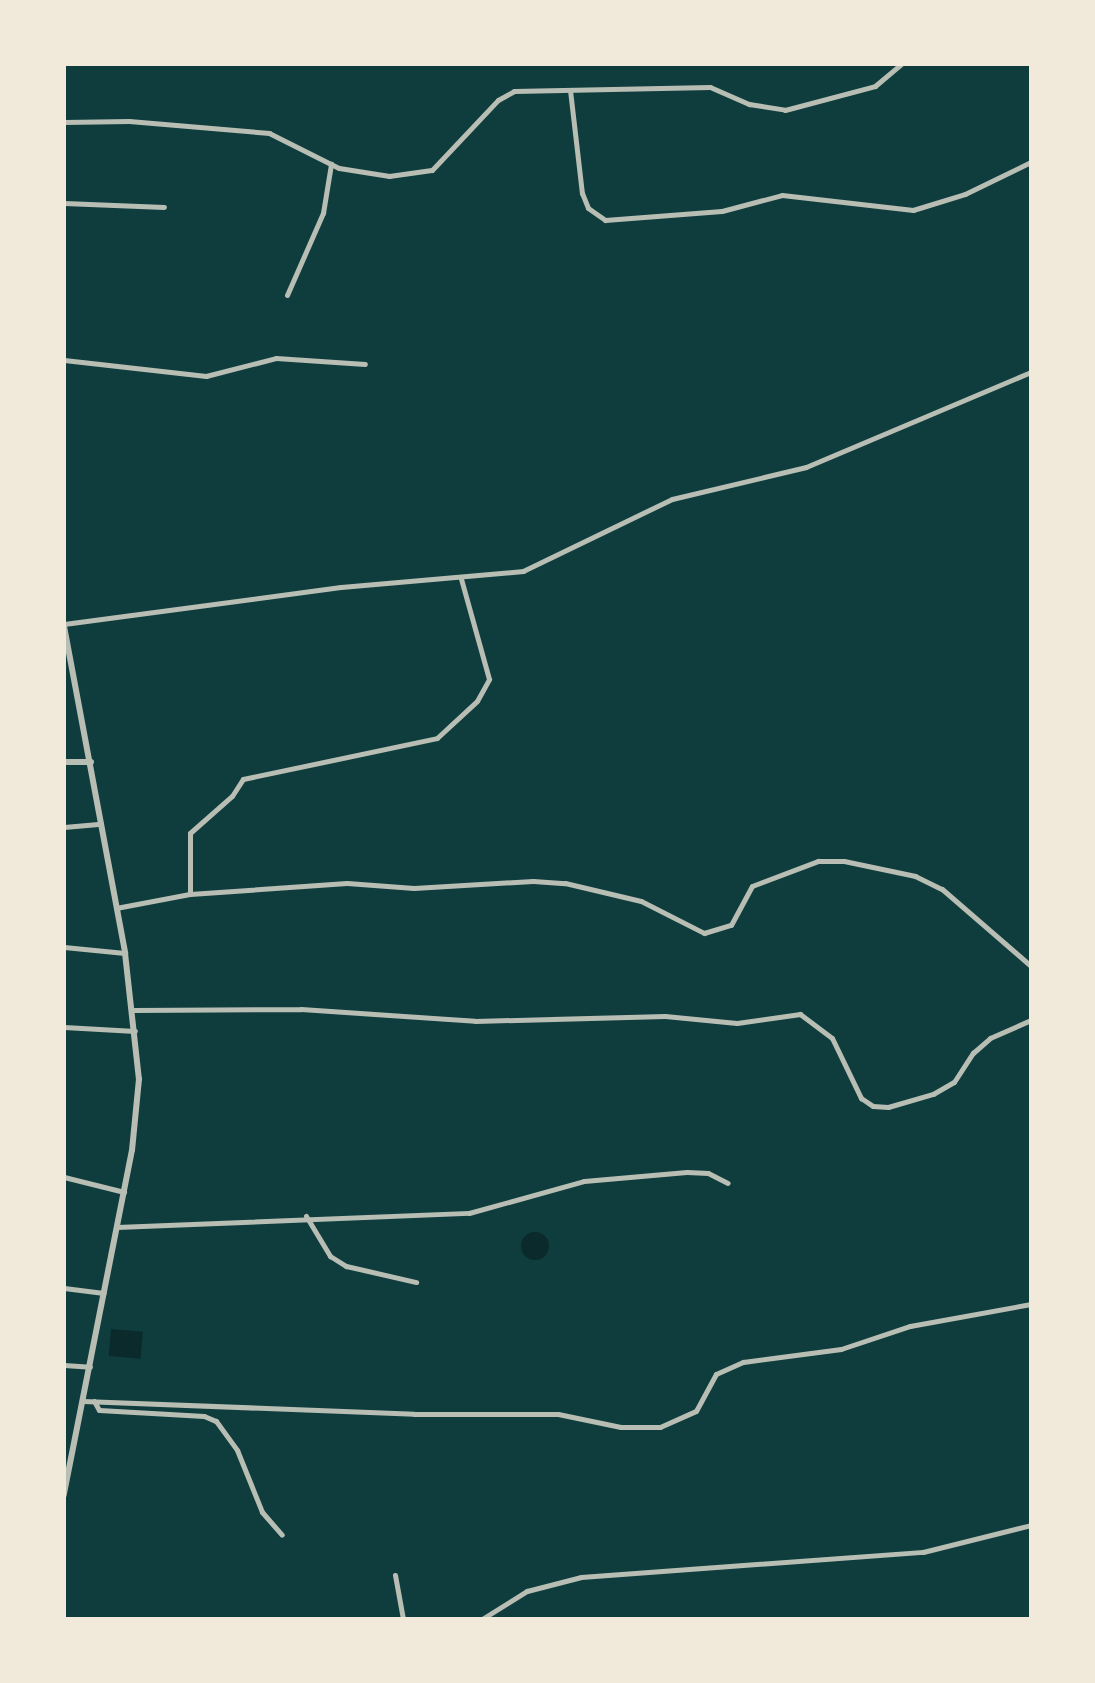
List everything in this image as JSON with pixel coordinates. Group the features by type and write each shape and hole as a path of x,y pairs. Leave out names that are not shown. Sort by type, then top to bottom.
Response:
{"street":[{"path":"64,122 129,121 269,133 331,164 389,176 432,170 498,100 514,91 710,87 749,104 785,110 875,86 901,64"},
{"path":"570,90 582,193 588,208 605,220 722,211 782,195 913,210 965,194 1031,162"},
{"path":"287,295 323,213 331,164"},
{"path":"64,203 164,207"},
{"path":"64,360 206,376 276,358 365,364"},
{"path":"64,1495 124,1192 138,1099 134,1010 64,625 355,586 461,579 523,571 672,499 806,467 1031,372"},
{"path":"190,894 190,833 232,796 243,779 437,738 477,701 489,679 461,579"},
{"path":"64,762 91,762"},
{"path":"64,827 101,824"},
{"path":"116,908 190,894 347,883 414,888 565,883 641,901 704,933 731,925 752,886 818,861 844,861 915,876 942,889 1031,966"},
{"path":"64,947 125,953"},
{"path":"134,1010 301,1009 475,1021 665,1016 737,1023 800,1014 832,1038 861,1098 873,1106 888,1107 933,1094 954,1082 973,1053 990,1038 1031,1020"},
{"path":"64,1027 136,1031"},
{"path":"117,1227 306,1216 469,1213 584,1181 687,1172 728,1183"},
{"path":"64,1177 124,1192"},
{"path":"306,1216 317,1241 346,1266 416,1282"},
{"path":"64,1288 104,1293"},
{"path":"83,1401 414,1414 558,1414 621,1427 660,1427 696,1411 716,1374 743,1362 841,1349 910,1326 1031,1304"},
{"path":"64,1365 90,1367"},
{"path":"94,1401 99,1410 194,1415 216,1421 237,1450 262,1512 282,1535"},
{"path":"482,1619 527,1591 581,1577 923,1552 1031,1525"},
{"path":"395,1575 403,1619"}],"water":[{"path":"535,1232 545,1236 549,1246 545,1256 535,1260 525,1256 521,1246 525,1236"},
{"path":"111,1329 143,1332 141,1359 109,1356"}]}
